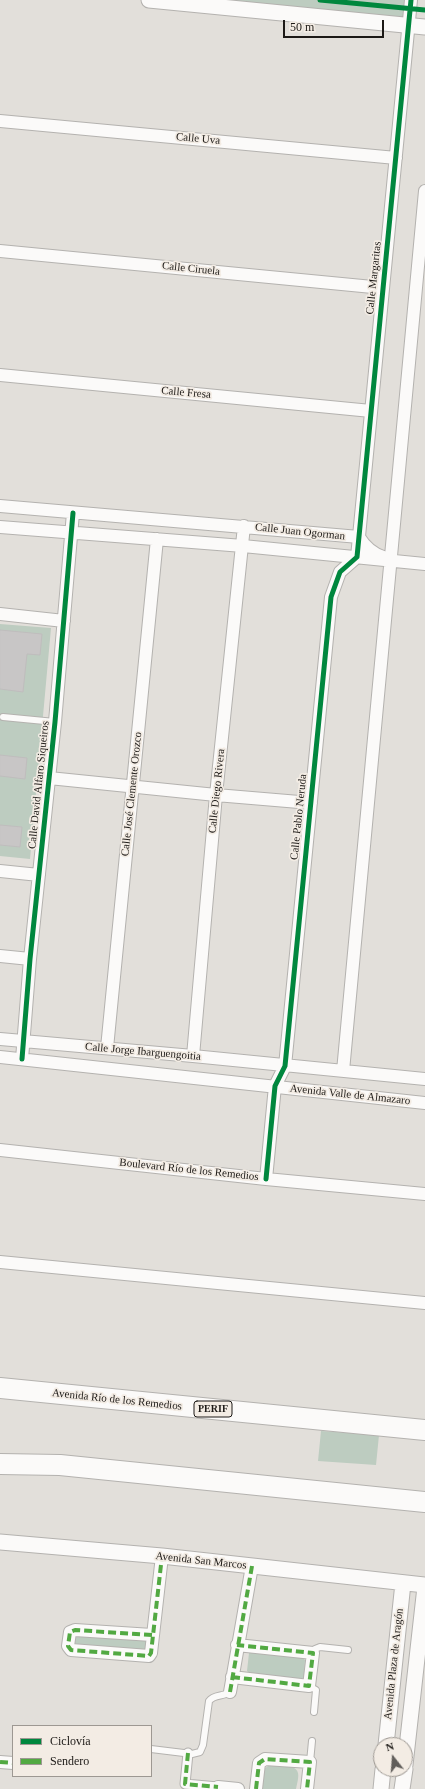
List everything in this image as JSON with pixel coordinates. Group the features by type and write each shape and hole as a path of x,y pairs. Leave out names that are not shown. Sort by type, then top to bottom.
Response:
{"highway":[{"name":"Avenida Río de los Remedios","path":"0,1388 425,1430"},
{"path":"0,1464 60,1464 425,1502"}],"street":[{"path":"149,0 425,27"},
{"name":"Calle Margaritas","path":"357,558 411,0"},
{"name":"Calle Uva","path":"0,121 396,158"},
{"path":"343,1071 425,191"},
{"name":"Calle Ciruela","path":"0,251 383,288"},
{"name":"Calle Fresa","path":"0,375 371,411"},
{"name":"Calle Juan Ogorman","path":"0,506 359,537 365,546 374,554 391,561"},
{"name":"Calle David Alfaro Siqueiros","path":"22,1059 30,959 55,722 73,513"},
{"name":"Calle Juan Ogorman","path":"0,526 243,546 391,561"},
{"name":"Calle Diego Rivera","path":"193,1056 216,795 244,526"},
{"name":"Calle José Clemente Orozco","path":"107,1048 157,540"},
{"name":"Calle Pablo Neruda","path":"275,1086 285,1066 331,597 340,572 357,558"},
{"path":"391,561 425,564"},
{"path":"0,614 64,621"},
{"path":"49,778 311,803"},
{"path":"0,871 39,875"},
{"path":"0,956 30,959"},
{"name":"Calle Jorge Ibarguengoitia","path":"0,1039 193,1056 285,1066"},
{"name":"Calle Jorge Ibarguengoitia","path":"0,1057 275,1086"},
{"name":"Avenida Valle de Almazaro","path":"285,1066 425,1080"},
{"path":"266,1179 275,1086"},
{"name":"Avenida Valle de Almazaro","path":"275,1086 425,1103"},
{"name":"Boulevard Río de los Remedios","path":"0,1150 266,1179 425,1194"},
{"path":"0,1262 425,1304"},
{"name":"Avenida San Marcos","path":"0,1542 162,1556 425,1586"},
{"path":"152,1635 74,1630 70,1632 68,1646 71,1650 147,1656 151,1654 162,1556"},
{"path":"230,1692 252,1566"},
{"name":"Avenida Plaza de Aragón","path":"387,1737 403,1583"},
{"name":"Avenida Plaza de Aragón","path":"408,1737 425,1586"},
{"path":"232,1677 309,1686 313,1653 237,1645"},
{"path":"188,1753 185,1784 238,1789"},
{"path":"256,1789 259,1763 262,1759 310,1762 307,1789"},
{"path":"0,1762 12,1763"},
{"path":"381,1789 382,1777"},
{"path":"402,1789 404,1777"}],"lane":[{"path":"3,716 55,722"},
{"path":"313,1653 314,1649 320,1647 348,1650"},
{"path":"309,1686 316,1690 314,1712"},
{"path":"152,1749 196,1754 202,1749 208,1702 214,1697 225,1695 230,1692"},
{"path":"310,1762 312,1741"}],"green space":[{"path":"224,0 407,0 403,18"},
{"path":"0,624 51,628 30,859 0,856"},
{"path":"321,1431 379,1435 376,1465 318,1461"},
{"path":"72,1632 148,1640 146,1654 70,1647"},
{"path":"253,1651 302,1657 305,1660 304,1677 299,1681 250,1674 247,1671 249,1653"},
{"path":"268,1766 289,1766 296,1770 298,1776 296,1789 262,1789 264,1769"}],"building":[{"path":"0,630 42,634 40,655 27,654 23,692 0,689"},
{"path":"0,755 27,758 25,779 0,776"},
{"path":"0,825 22,827 20,847 0,845"}],"marked path":[{"path":"152,1635 75,1630 70,1632 68,1646 71,1650 149,1656 151,1653 162,1556"},
{"path":"230,1692 252,1566"},
{"path":"232,1677 309,1686 313,1653 237,1645"},
{"path":"188,1753 185,1784 218,1787"},
{"path":"256,1789 259,1763 265,1759 310,1762 307,1789"},
{"path":"0,1762 12,1763"}],"cycle path":[{"path":"320,0 425,10"},
{"path":"266,1179 275,1086 285,1066 331,597 340,572 357,557 411,0"},
{"path":"22,1059 30,959 55,722 73,513"}]}
